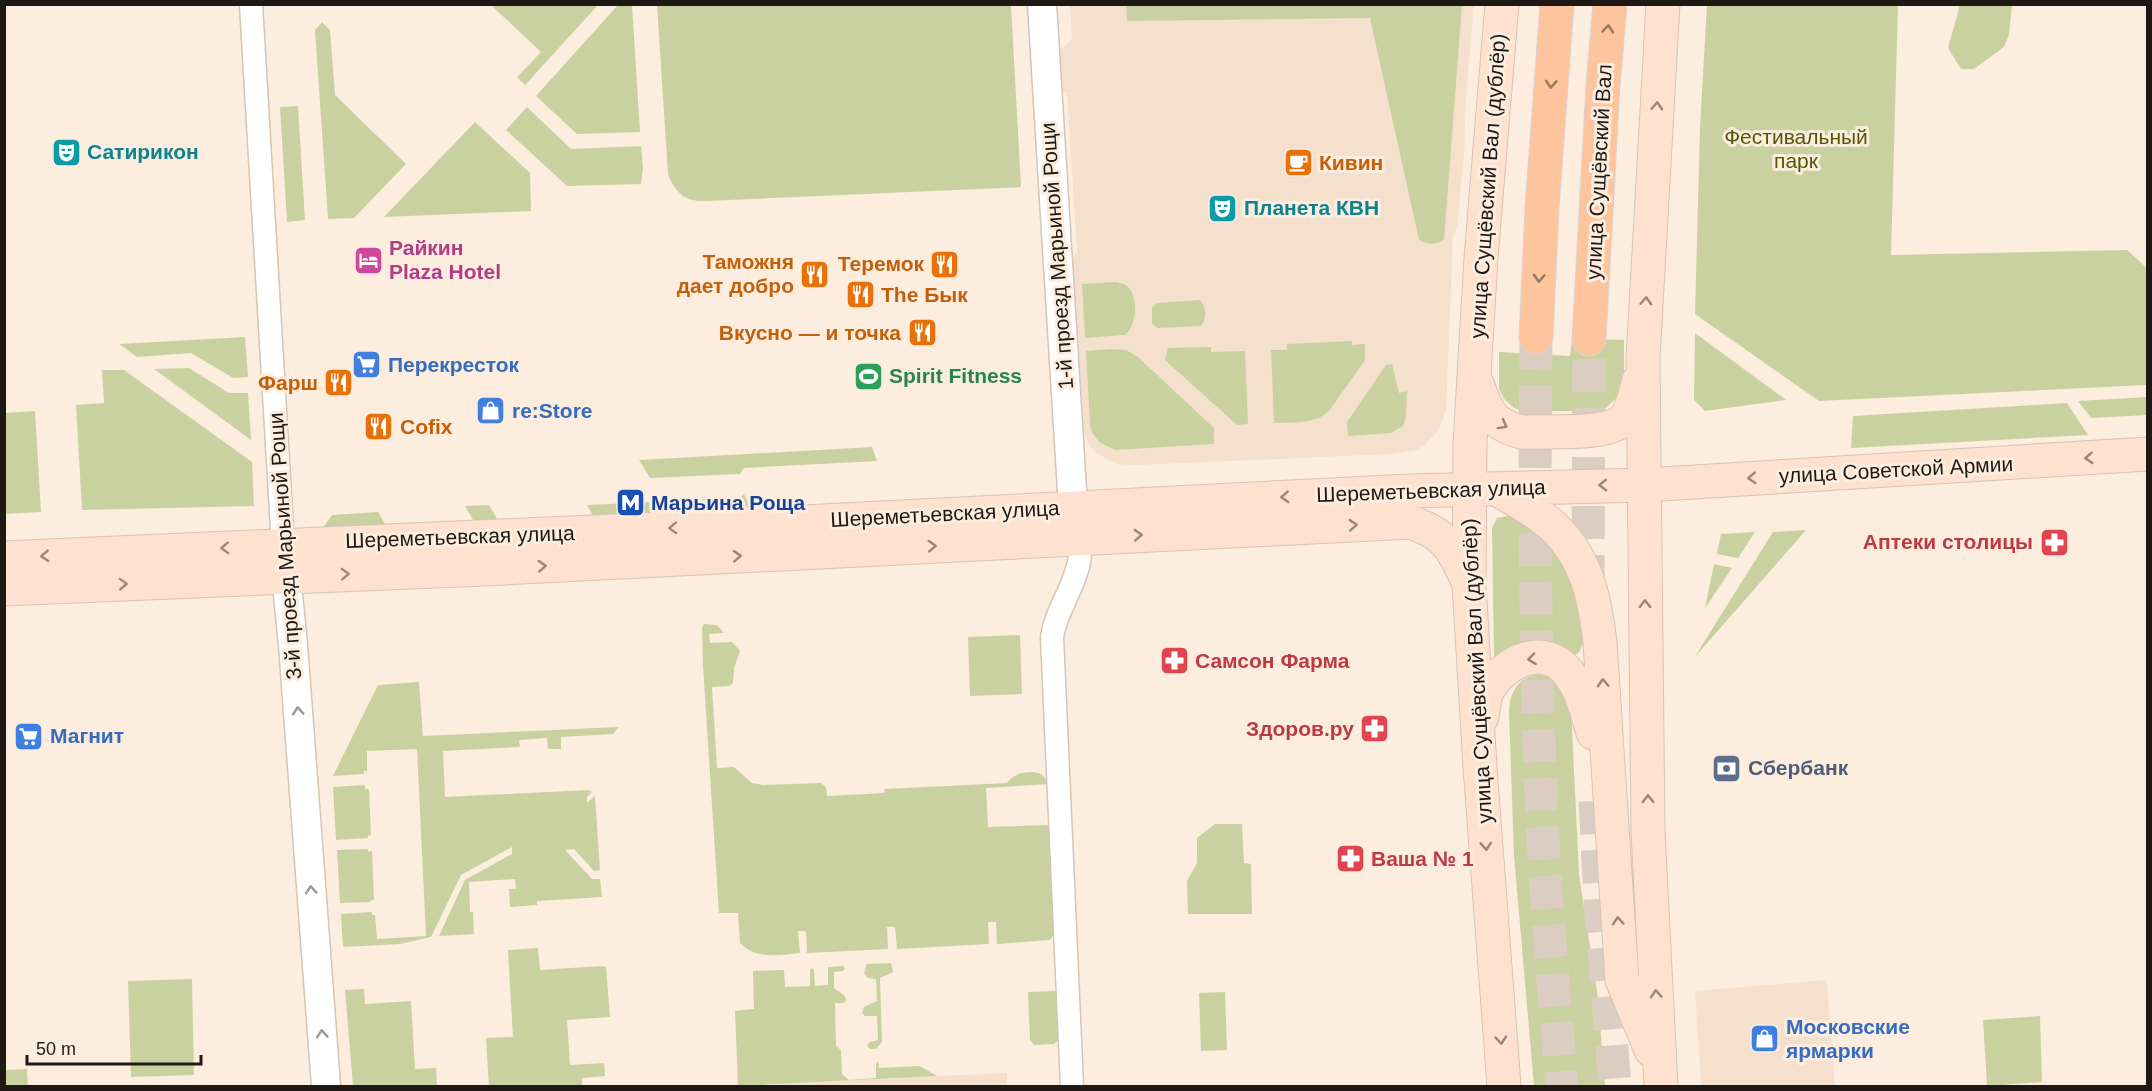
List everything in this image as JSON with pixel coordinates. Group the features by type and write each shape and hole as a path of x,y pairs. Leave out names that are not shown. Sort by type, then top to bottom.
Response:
{"main road":[{"name":"улица Сущёвский Вал (дублёр)","path":"1502,4 1481,258 1474,376 1483,490 1469,584 1504,1086"},
{"path":"1536,337 1542,208 1557,4"},
{"name":"улица Сущёвский Вал","path":"1589,339 1602,96 1610,4"},
{"path":"1661,1080 1648,831 1643,359 1663,4"},
{"path":"1474,376 1486,407 1495,421 1509,429 1521,432 1601,430 1626,417 1635,396 1643,359"},
{"name":"улица Советской Армии","path":"1562,486 1645,485 2148,454"},
{"name":"Шереметьевская улица","path":"4,589 682,528 1073,507 1562,486"},
{"path":"1483,490 1534,512 1556,528 1572,548 1588,577 1596,608 1600,642 1622,980 1661,1080"},
{"name":"Шереметьевская улица","path":"4,558 285,562 1079,538 1410,522 1441,536 1454,552 1469,584"},
{"path":"1480,767 1480,727 1486,695 1499,674 1516,662 1534,657 1549,659 1564,668 1579,686 1609,784"}],"street":[{"name":"3-й проезд Марьиной Рощи","path":"251,4 285,562 326,1086"},
{"name":"1-й проезд Марьиной Рощи","path":"1042,4 1073,507"},
{"path":"1072,1086 1052,637 1054,622 1074,582 1080,560 1079,538"}],"shaded area":[{"path":"1070,5 1474,5 1466,96 1464,157 1457,226 1453,238 1446,410 1439,430 1425,445 1416,450 1392,454 1136,465 1116,464 1096,453 1090,446 1082,429 1070,261 1077,253 1067,92 1060,92 1059,51 1072,39"},
{"name":"Московские ярмарки","path":"1827,980 1835,1086 1701,1086 1695,991"},
{"path":"1007,1073 1007,1086 748,1086 937,1076"}],"green space":[{"path":"491,5 598,5 525,85 517,77 541,52"},
{"path":"618,5 632,5 640,132 577,134 536,96"},
{"path":"657,5 1011,5 1021,187 706,201 687,198 674,186 668,174"},
{"path":"1126,5 1462,5 1444,240 1432,244 1419,240 1370,18 1127,21"},
{"name":"Фестивальный парк","path":"1707,5 1898,5 1891,255 2127,250 2147,268 2147,385 1819,401 1695,314 1700,128"},
{"path":"1958,5 2012,5 2009,35 2004,47 1974,69 1961,69 1948,48 1959,9"},
{"path":"322,22 330,30 335,95 406,164 354,218 328,219 315,30"},
{"path":"298,106 305,220 287,222 280,107"},
{"path":"527,107 571,149 641,146 643,168 641,184 567,186 506,130"},
{"path":"475,122 530,173 531,211 384,217"},
{"path":"1116,282 1128,287 1132,293 1135,313 1132,326 1125,335 1085,338 1082,284"},
{"path":"1200,300 1205,313 1201,326 1158,328 1152,324 1152,308 1157,303"},
{"path":"1695,333 1786,400 1705,411 1694,400"},
{"path":"245,337 248,377 233,378 191,353 137,357 119,344"},
{"path":"1572,338 1624,340 1624,376 1619,395 1606,408 1593,411 1526,411 1514,408 1505,400 1499,389 1499,352 1570,356"},
{"path":"1352,341 1352,345 1365,344 1365,360 1329,411 1310,421 1274,423 1271,350 1287,350 1287,344"},
{"path":"1211,347 1211,352 1245,351 1248,424 1237,425 1165,360 1168,348"},
{"path":"1126,350 1138,357 1214,428 1214,444 1115,450 1099,442 1090,426 1086,351"},
{"path":"1392,364 1399,393 1407,391 1406,417 1403,426 1391,433 1348,436 1347,422 1386,365"},
{"path":"189,368 229,393 248,393 251,440 154,369"},
{"path":"102,370 124,370 252,462 254,506 82,510 76,405 104,403"},
{"path":"2147,397 2147,415 2091,418 2078,401"},
{"path":"2067,403 2088,435 1851,448 1853,416"},
{"path":"35,411 41,512 5,514 5,413"},
{"path":"872,447 877,461 744,468 740,474 650,478 639,460"},
{"path":"744,494 752,512 595,519 587,505 740,498"},
{"path":"489,505 500,524 476,525 465,506"},
{"path":"378,512 388,529 323,528 332,515"},
{"path":"1513,515 1548,546 1569,575 1575,590 1583,632 1582,647 1577,654 1494,658 1492,528 1497,518"},
{"path":"1806,530 1694,658 1773,532"},
{"path":"1755,532 1738,558 1717,554 1721,534"},
{"path":"1714,564 1732,568 1705,608"},
{"path":"704,624 717,625 724,633 709,634 710,643 732,642 740,651 734,668 733,683 729,686 712,687 717,768 734,767 752,783 763,785 821,783 826,787 827,796 884,793 885,789 1007,783 1016,775 1030,772 1043,776 1049,784 986,788 988,827 1051,825 1055,933 1050,940 997,944 996,922 988,922 989,944 897,949 895,927 887,927 888,949 807,953 806,931 798,931 800,953 760,954 740,943 738,913 719,913 703,666 702,628"},
{"path":"1020,635 1022,694 970,696 968,637"},
{"path":"1540,674 1557,682 1564,690 1571,707 1579,875 1598,998 1605,1086 1534,1086 1514,856 1509,711 1511,697 1521,681"},
{"path":"419,682 423,736 619,727 613,734 561,737 561,749 548,749 547,738 519,740 520,747 443,751 445,797 589,790 592,792 587,797 587,803 595,796 600,870 594,871 574,849 565,850 592,879 600,879 602,897 537,901 537,905 510,907 509,889 516,889 515,879 469,882 470,912 473,912 474,934 439,936 465,880 512,854 512,847 461,875 431,937 400,944 343,947 341,914 372,912 372,915 375,915 377,939 426,936 417,749 367,751 367,771 364,771 364,774 333,776 378,685"},
{"path":"365,785 365,789 369,789 371,835 368,838 336,840 333,787"},
{"path":"1215,824 1242,824 1244,863 1251,864 1252,914 1188,914 1187,881 1197,863 1197,838"},
{"path":"368,849 368,852 372,851 374,900 340,903 337,850"},
{"path":"538,948 540,970 606,967 610,1017 567,1020 570,1065 604,1063 605,1076 582,1078 582,1086 489,1086 486,1038 513,1037 508,950"},
{"path":"891,963 893,972 880,978 882,1042 876,1049 870,1049 867,1045 878,1040 877,1016 865,1016 862,1013 864,1007 877,1001 876,979 868,978 864,973 867,964"},
{"path":"843,966 845,968 843,971 834,972 834,988 845,996 846,1000 844,1003 835,1003 836,1046 841,1050 842,1074 849,1080 876,1078 878,1061 879,1068 920,1066 937,1076 738,1086 735,1011 754,1009 753,971 784,970 785,987 810,986 812,968 815,986 828,985 828,967"},
{"path":"192,979 194,1075 131,1077 128,981"},
{"path":"364,989 365,1004 411,1001 415,1069 436,1068 437,1086 353,1086 345,990"},
{"path":"1056,991 1059,1039 1054,1044 1034,1045 1030,1040 1028,992"},
{"path":"1225,992 1227,1050 1201,1051 1199,993"},
{"path":"2040,1016 2042,1082 1987,1086 1983,1020"},
{"path":"27,1069 28,1086 5,1086 5,1070"}],"tunnel":[{"path":"1536,337 1536,587 1540,775 1562,1086"},
{"path":"1588,588 1589,339"},
{"path":"1595,801 1601,916 1615,1086"}],"place":[{"name":"Сатирикон","path":"66,152"},
{"name":"Кивин","path":"1298,163"},
{"name":"Планета КВН","path":"1223,208"},
{"name":"Райкин Plaza Hotel","path":"368,260"},
{"name":"Теремок","path":"945,264"},
{"name":"Таможня дает добро","path":"815,274"},
{"name":"The Бык","path":"860,295"},
{"name":"Вкусно — и точка","path":"922,333"},
{"name":"Перекресток","path":"367,365"},
{"name":"Spirit Fitness","path":"868,376"},
{"name":"Фарш","path":"339,383"},
{"name":"re:Store","path":"491,411"},
{"name":"Cofix","path":"379,427"},
{"name":"Марьина Роща","path":"630,503"},
{"name":"Аптеки столицы","path":"2054,542"},
{"name":"Самсон Фарма","path":"1174,661"},
{"name":"Здоров.ру","path":"1375,729"},
{"name":"Магнит","path":"29,736"},
{"name":"Сбербанк","path":"1727,768"},
{"name":"Ваша № 1","path":"1350,859"},
{"name":"Московские ярмарки","path":"1765,1039"}]}
